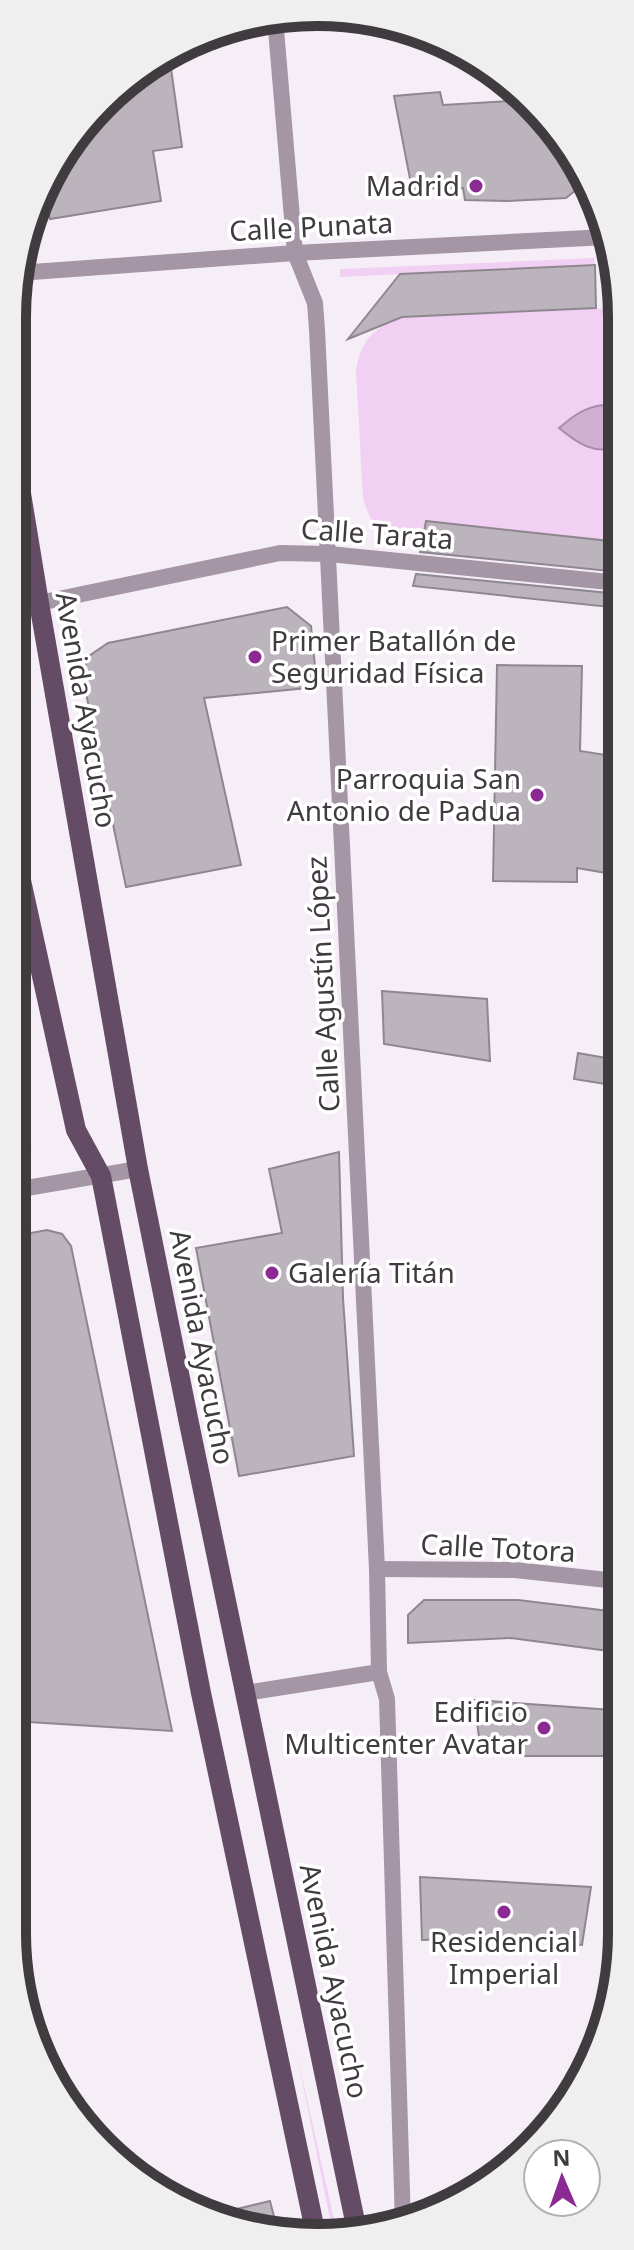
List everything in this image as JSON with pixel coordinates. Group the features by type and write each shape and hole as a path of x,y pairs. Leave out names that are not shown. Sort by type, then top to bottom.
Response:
{"main road":[{"name":"Avenida Ayacucho","path":"26,524 138,1169 355,2222"},
{"path":"26,903 76,1130 101,1176 201,1693 314,2224"}],"street":[{"name":"Calle Agustín López","path":"276,29 295,253 315,303 377,1569 379,1672 387,1699 403,2211"},
{"name":"Calle Punata","path":"29,272 295,253 597,238"},
{"name":"Calle Tarata","path":"39,603 280,553 329,554 608,582"},
{"path":"26,1188 138,1169"},
{"name":"Calle Totora","path":"377,1569 515,1570 608,1580"},
{"path":"245,1693 379,1672"}],"shaded area":[{"path":"594,258 595,265 340,277 340,269"},
{"path":"608,308 608,541 427,521 421,545 381,532 373,523 363,498 356,370 361,350 370,336 402,317"},
{"path":"608,407 608,449 594,449 580,443 559,428 590,408"},
{"path":"26,1131 32,1151 26,1152"},
{"path":"296,2050 335,2223 331,2223"}],"building":[{"path":"171,66 182,147 153,151 161,201 50,219 48,207 56,188 86,140 125,98"},
{"path":"440,92 443,105 512,101 548,140 578,188 566,198 507,201 465,200 463,188 412,189 394,96"},
{"path":"595,265 596,308 402,317 348,339 400,274"},
{"path":"426,521 608,541 608,571 420,552"},
{"path":"416,574 608,593 608,607 413,586"},
{"path":"287,607 311,626 317,687 204,698 241,865 126,887 82,674 89,656 108,643"},
{"name":"Parroquia San Antonio de Padua","path":"497,665 582,666 580,751 608,755 608,873 577,868 577,882 493,881"},
{"path":"382,991 487,999 490,1061 384,1044"},
{"path":"578,1053 608,1058 608,1084 574,1079"},
{"path":"339,1152 343,1298 354,1456 239,1476 196,1248 282,1233 269,1169"},
{"path":"47,1230 62,1234 71,1246 172,1731 26,1722 26,1234"},
{"path":"424,1600 518,1600 608,1611 608,1651 511,1638 408,1643 408,1615"},
{"name":"Edificio Multicenter Avatar","path":"474,1700 608,1710 608,1756 512,1756 509,1737 479,1737"},
{"name":"Residencial Imperial","path":"420,1877 591,1887 582,1945 504,1937 422,1940"},
{"path":"270,2201 275,2221 242,2214 230,2211"}],"place":[{"name":"Madrid","path":"476,186"},
{"name":"Primer Batallón de Seguridad Física","path":"255,657"},
{"name":"Parroquia San Antonio de Padua","path":"537,795"},
{"name":"Galería Titán","path":"272,1273"},
{"name":"Edificio Multicenter Avatar","path":"544,1728"},
{"name":"Residencial Imperial","path":"504,1912"}]}
